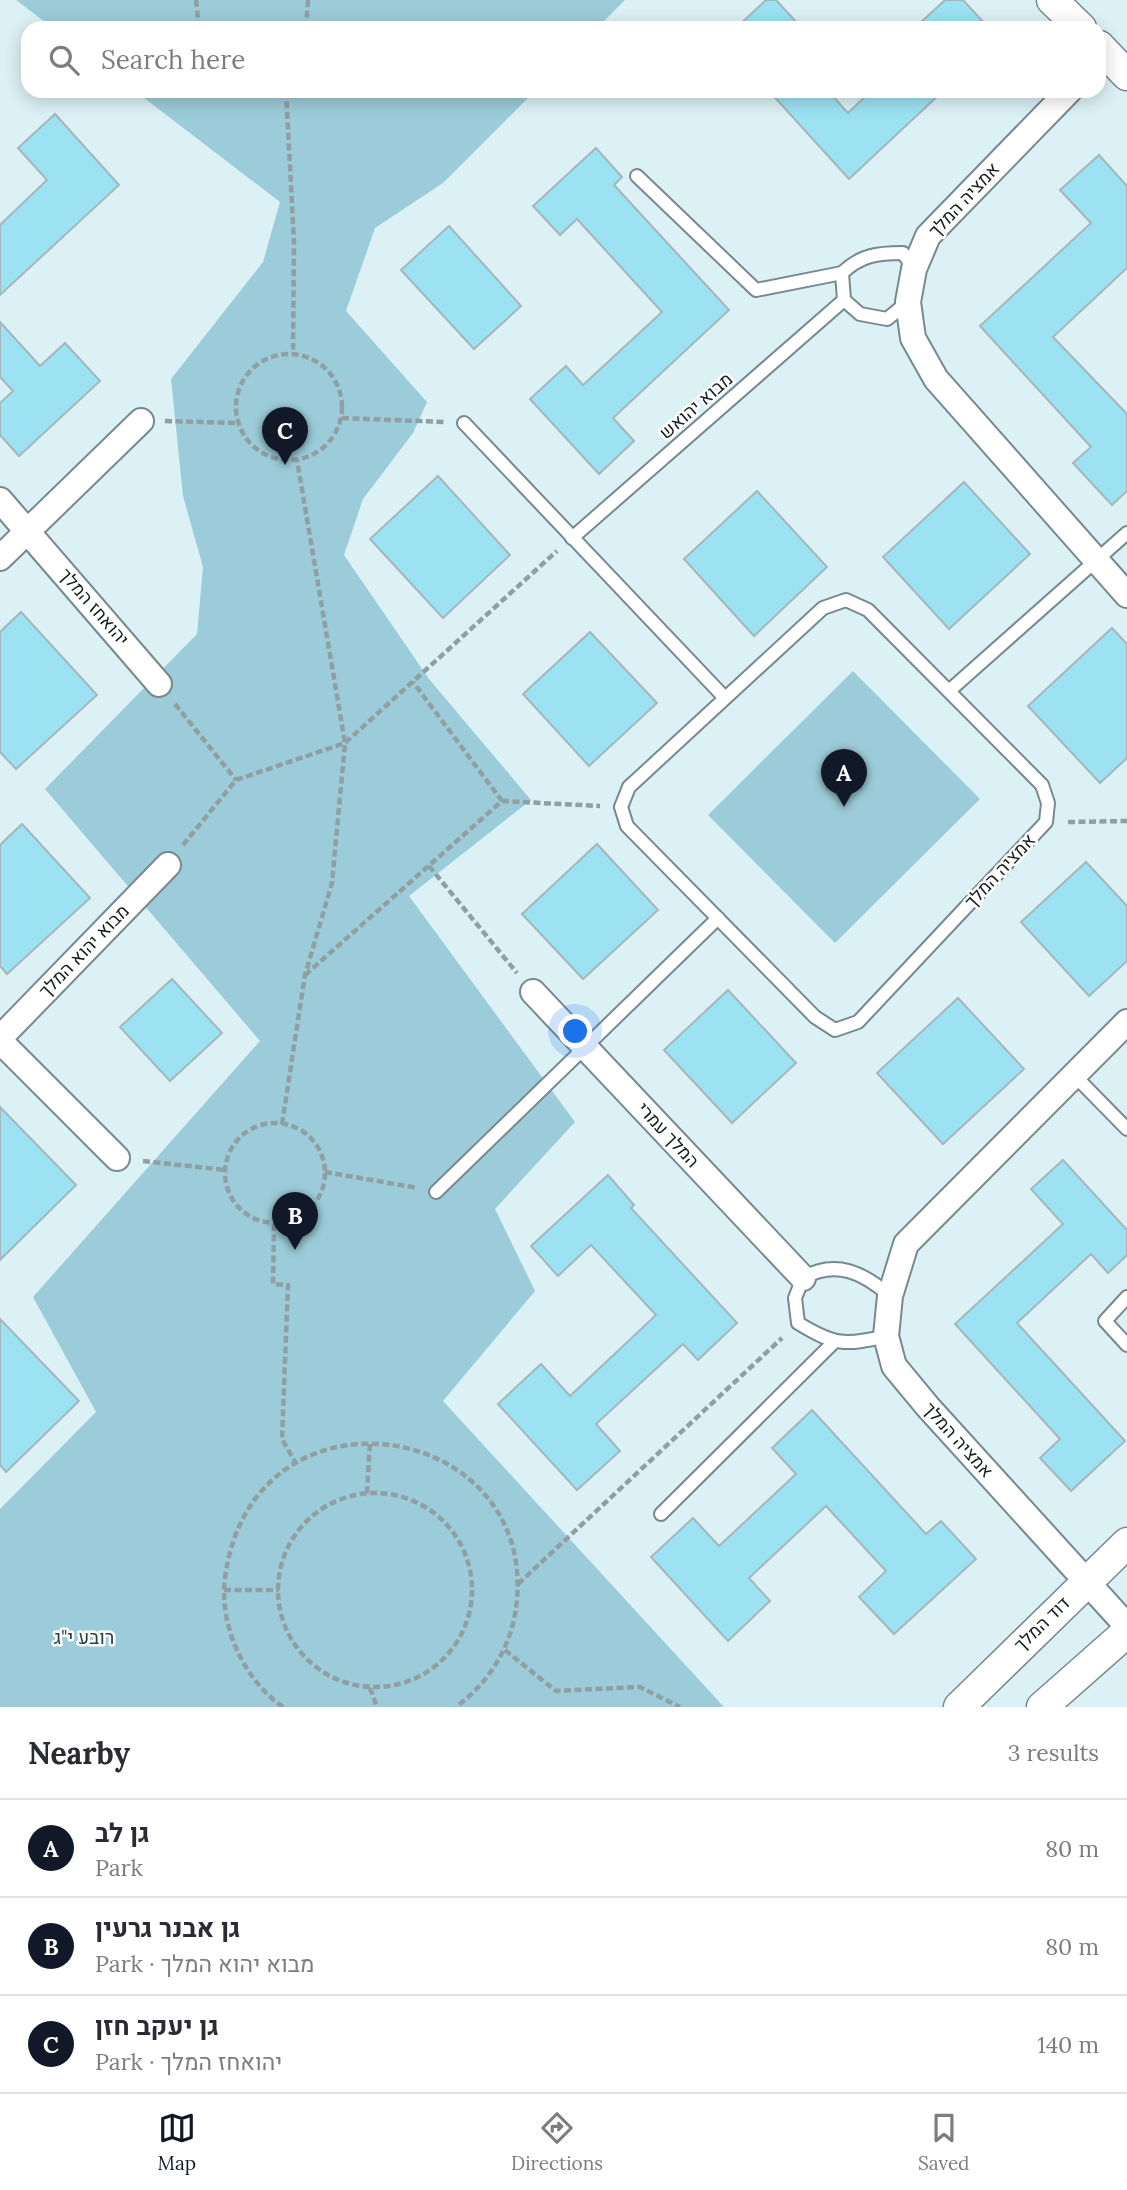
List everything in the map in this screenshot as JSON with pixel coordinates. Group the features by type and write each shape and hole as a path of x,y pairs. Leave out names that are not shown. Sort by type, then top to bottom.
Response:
{"street":[{"path":"1052,0 1074,21"},
{"path":"1106,57 1127,75"},
{"name":"אמציה המלך","path":"1062,98 928,236 914,269 908,302 913,338 936,379 1098,559 1127,595"},
{"path":"0,558 141,421"},
{"name":"יהואחז המלך","path":"0,500 159,684"},
{"name":"מבוא יהוא המלך","path":"117,1158 0,1040 168,865"},
{"name":"המלך עמרי","path":"533,992 803,1278"},
{"name":"אמציה המלך","path":"1127,1022 906,1244 890,1296 886,1336 894,1366 1085,1583 1127,1626"},
{"name":"דוד המלך","path":"959,1707 1127,1543"},
{"path":"1042,1707 1127,1632"}],"lane":[{"path":"637,176 756,290 842,273 855,261 876,253 902,253 914,269"},
{"path":"842,273 844,300 860,314 887,319 908,302"},
{"name":"מבוא יהואש","path":"572,538 844,300"},
{"path":"464,423 725,698"},
{"path":"436,1192 583,1045 718,918 627,826 621,807 629,787 823,608 846,600 868,610 948,691 1127,533"},
{"name":"אמציה המלך","path":"718,918 815,1017 835,1030 858,1022 1046,822 1048,803 1042,785 948,691"},
{"path":"1074,1075 1127,1129"},
{"path":"886,1336 854,1344 834,1342 798,1323 795,1298 803,1278 817,1270 841,1268 870,1279 890,1296"},
{"path":"1127,1297 1105,1321 1127,1345"},
{"path":"661,1514 834,1342"}],"path":[{"path":"196,0 198,21"},
{"path":"306,21 308,0"},
{"path":"286,98 294,242 293,353"},
{"path":"293,353 310,358 331,374 342,399 342,418 326,446 297,460 267,456 254,448 238,423 236,405 239,388 247,374 260,362 276,355 293,353"},
{"path":"342,418 464,423"},
{"path":"141,421 238,423"},
{"path":"282,1124 305,975 332,883 345,743 297,460"},
{"path":"168,865 236,780 345,743 572,538"},
{"path":"413,682 502,801"},
{"path":"159,684 236,780"},
{"path":"305,975 502,801 621,807"},
{"path":"1046,822 1127,821"},
{"path":"429,866 533,992"},
{"path":"266,1124 282,1124 296,1127 317,1146 325,1172 316,1203 304,1214 274,1224 258,1221 244,1213 233,1201 225,1170 229,1154 244,1135 266,1124"},
{"path":"117,1158 225,1170"},
{"path":"325,1172 436,1192"},
{"path":"274,1224 273,1284 288,1285 282,1439 295,1462"},
{"path":"518,1584 798,1323"},
{"path":"367,1493 370,1442"},
{"path":"283,1707 272,1699 246,1668 229,1630 223,1590 228,1552 243,1517 266,1486 295,1462 332,1447 370,1442 408,1447 443,1460 473,1483 496,1512 512,1547 518,1584 515,1618 505,1650 476,1692 456,1707"},
{"path":"367,1493 398,1495 426,1507 454,1535 464,1552 471,1582 470,1612 458,1640 439,1663 419,1677 396,1686 370,1688 338,1681 310,1664 289,1637 279,1605 279,1572 291,1541 312,1516 338,1500 367,1493"},
{"path":"223,1590 279,1590"},
{"path":"505,1650 556,1691 640,1687 680,1707"},
{"path":"370,1688 377,1707"}],"shaded area":[{"path":"16,0 625,0 604,21 44,21"},
{"path":"144,98 528,98 443,183 375,228 346,311 427,402 413,433 363,499 344,555 429,679 531,800 409,896 575,1122 495,1209 535,1291 443,1401 724,1707 0,1707 0,1509 96,1412 33,1297 260,1041 45,789 197,634 203,567 183,496 171,379 263,262 280,202"},
{"path":"853,671 980,799 835,943 708,815"}],"building":[{"path":"766,0 776,0 795,21 744,21"},
{"path":"945,0 963,0 982,21 922,21"},
{"path":"775,98 834,98 848,113 864,98 936,98 849,179"},
{"path":"55,114 119,185 0,295 0,225 47,180 18,148"},
{"path":"596,148 622,177 614,185 729,310 613,418 634,441 599,474 530,399 566,366 583,385 662,312 577,219 560,235 533,206"},
{"path":"1099,155 1127,186 1127,268 1053,337 1127,414 1127,491 1112,505 1073,463 1091,447 980,326 1091,223 1060,190"},
{"path":"449,226 521,306 474,349 401,270"},
{"path":"0,322 40,366 65,343 100,381 19,456 0,435 0,403 13,391 0,377"},
{"path":"438,476 510,555 443,618 370,539"},
{"path":"964,482 1030,554 949,629 883,557"},
{"path":"757,491 827,567 754,636 684,559"},
{"path":"21,612 97,695 16,769 0,752 0,632"},
{"path":"1112,628 1127,644 1127,758 1100,783 1028,706"},
{"path":"590,632 657,703 589,766 523,694"},
{"path":"22,824 90,898 7,974 0,966 0,845"},
{"path":"597,844 658,910 583,979 522,914"},
{"path":"1086,862 1127,906 1127,961 1089,996 1021,922"},
{"path":"172,979 222,1033 170,1081 120,1027"},
{"path":"728,990 796,1063 732,1123 664,1050"},
{"path":"958,998 1024,1069 943,1144 877,1073"},
{"path":"0,1107 76,1185 0,1260"},
{"path":"1063,1160 1127,1230 1127,1255 1108,1273 1091,1254 1017,1323 1125,1441 1071,1491 1040,1458 1060,1439 955,1324 1063,1224 1031,1189"},
{"path":"608,1175 634,1205 631,1208 737,1323 698,1360 683,1344 596,1424 620,1451 577,1490 498,1404 541,1364 570,1396 656,1315 591,1245 558,1276 531,1246"},
{"path":"0,1319 79,1401 6,1472 0,1465"},
{"path":"812,1410 926,1534 941,1521 976,1559 894,1634 859,1597 886,1571 826,1506 749,1578 770,1601 728,1641 651,1557 693,1518 719,1546 796,1474 772,1448"}],"place":[{"name":"גן יעקב חזן","path":"285,465"},
{"name":"גן לב","path":"844,807"},
{"name":"גן אבנר גרעין","path":"295,1250"}],"district":[{"name":"רובע י\"ג","path":"84,1637"}]}
